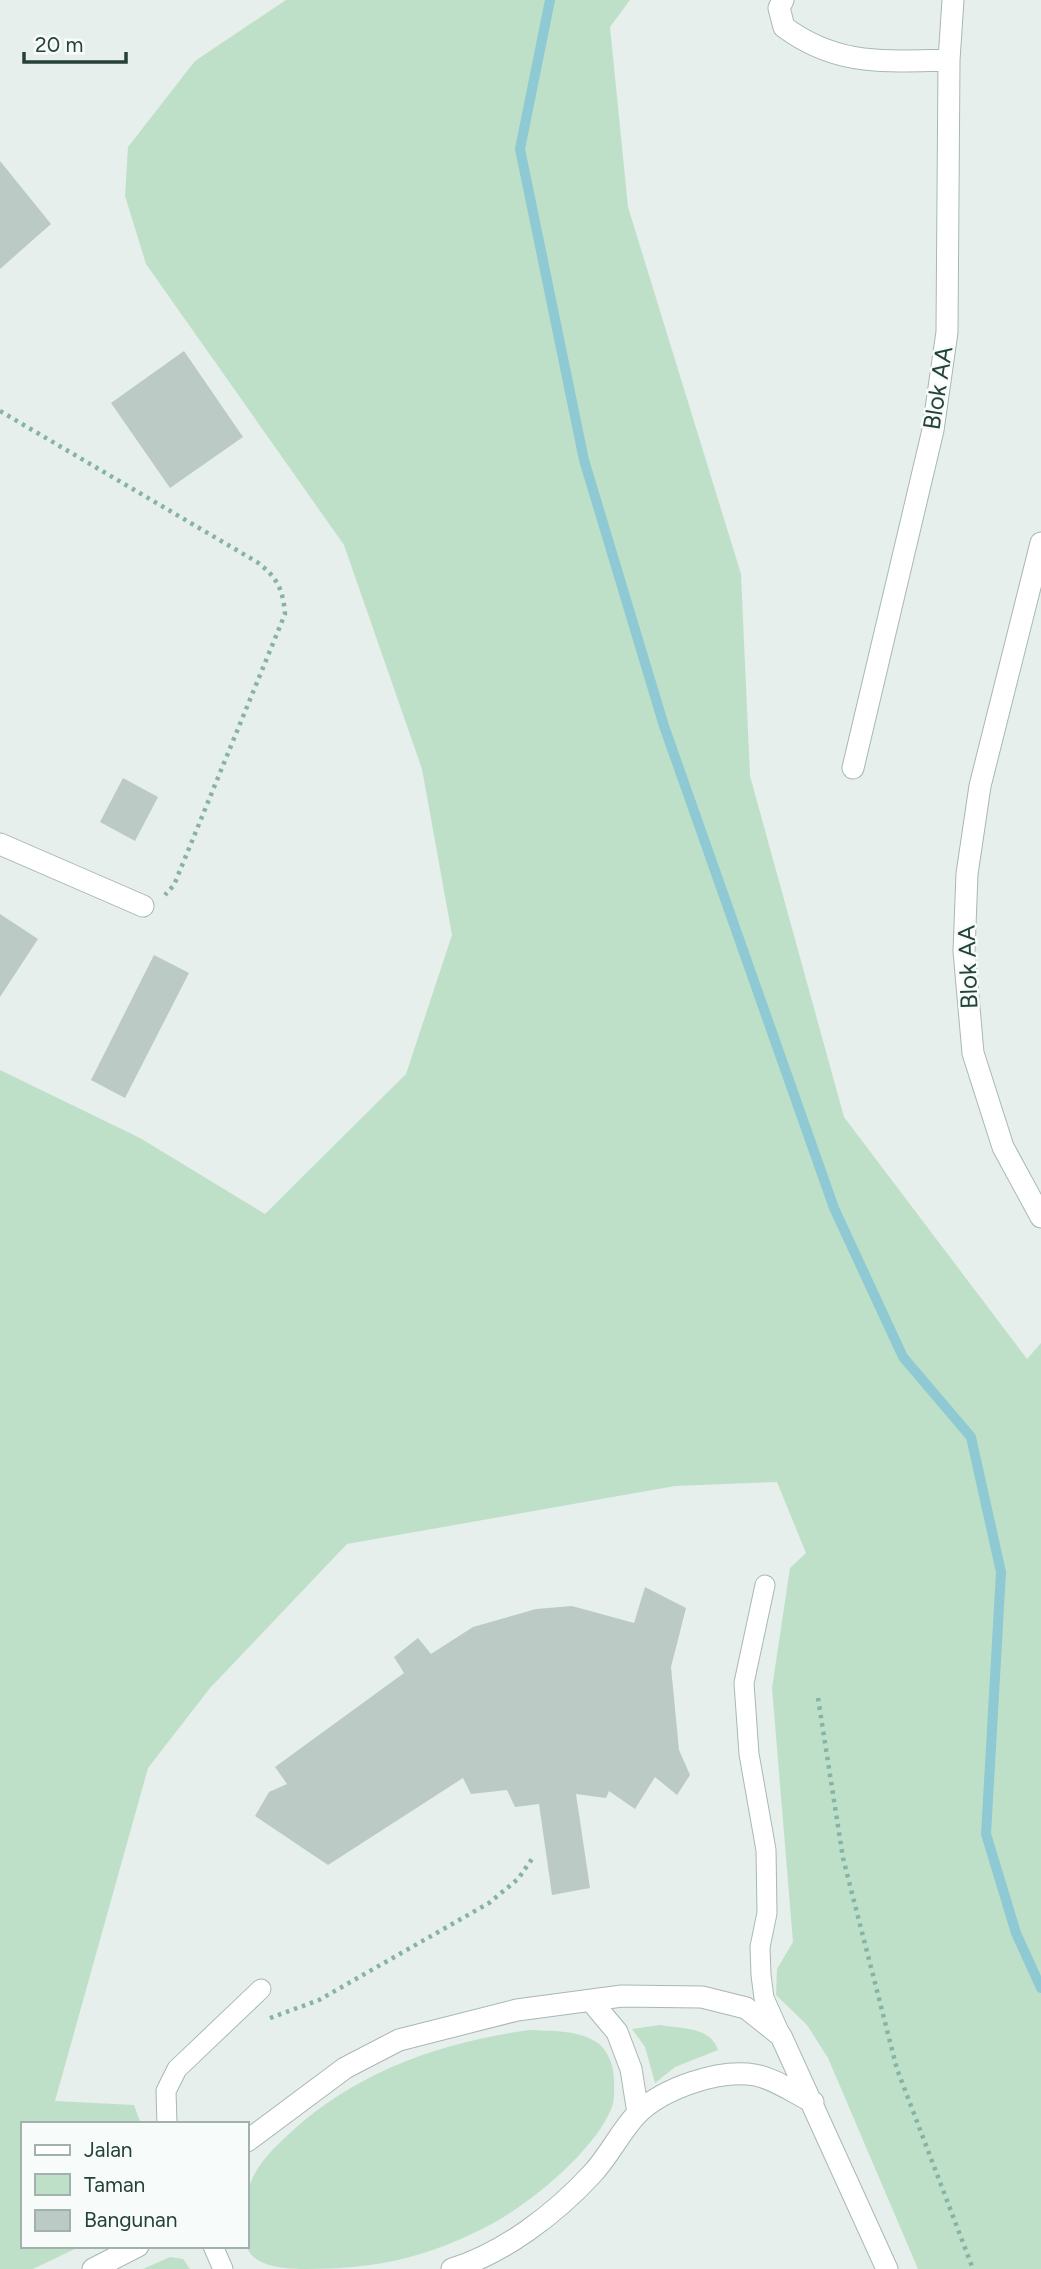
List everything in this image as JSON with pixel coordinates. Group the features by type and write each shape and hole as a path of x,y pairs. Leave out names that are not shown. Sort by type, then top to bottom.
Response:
{"street":[{"path":"783,0 779,8 784,27 824,51 863,61 949,60"},
{"name":"Blok AA","path":"853,768 933,430 947,332 949,60 953,0"},
{"name":"Blok AA","path":"1041,543 980,786 967,874 964,951 973,1053 1003,1147 1041,1217"},
{"path":"0,844 143,906"},
{"path":"248,2140 345,2068 399,2040 517,2010 622,1996 702,1997 746,2008 781,2036 887,2269"},
{"path":"591,2001 617,2032 631,2069 638,2113"},
{"path":"452,2269 519,2236 592,2174 638,2113 698,2080 729,2073 758,2075 813,2102"},
{"path":"93,2269 134,2248"}],"lane":[{"path":"765,1585 744,1683 750,1754 766,1850 767,1913 760,1947 761,1975 764,1998 781,2036"},
{"path":"167,2122 166,2091 177,2069 261,1989"},
{"path":"214,2248 223,2269"}],"path":[{"path":"0,411 257,562 274,575 284,593 285,614 174,884 160,902 143,906"},
{"path":"818,1698 843,1858 897,2068 973,2269"},
{"path":"266,2019 319,2000 489,1902 518,1878 534,1856"}],"green space":[{"path":"286,0 630,0 610,27 628,207 741,574 750,776 844,1117 1027,1359 1041,1343 1041,2269 918,2269 828,2058 807,2025 776,1995 777,1969 793,1942 772,1688 790,1568 806,1553 777,1482 675,1486 347,1544 210,1688 148,1768 55,2101 134,2105 140,2122 21,2122 21,2248 77,2248 33,2269 0,2269 0,1070 140,1138 265,1214 406,1074 452,935 422,769 344,545 146,264 125,196 128,147 195,61"},
{"path":"660,2025 702,2033 714,2042 718,2050 675,2067 655,2083 645,2047 632,2029"},
{"path":"530,2030 570,2033 598,2043 611,2063 614,2074 613,2104 591,2141 558,2176 521,2206 486,2227 442,2247 399,2260 355,2267 299,2269 272,2266 256,2259 250,2253 247,2248 250,2184 262,2163 289,2134 342,2093 371,2077 432,2052 497,2035"},
{"path":"170,2257 183,2259 190,2269 143,2269"}],"building":[{"path":"0,161 51,224 0,269"},
{"path":"184,351 243,437 170,488 111,403"},
{"path":"123,778 158,797 135,841 100,822"},
{"path":"0,914 38,939 0,997"},
{"path":"154,955 189,973 125,1098 91,1080"},
{"path":"645,1587 686,1608 671,1667 679,1750 690,1775 677,1795 655,1777 635,1809 609,1791 606,1798 576,1794 590,1888 552,1895 539,1804 515,1807 507,1790 471,1794 463,1778 328,1865 255,1816 269,1792 287,1784 275,1767 404,1673 394,1657 418,1638 431,1654 473,1627 536,1609 572,1606 634,1623"}],"waterway":[{"path":"550,0 520,149 584,460 664,726 834,1208 903,1357 971,1437 1001,1572 986,1834 1016,1933 1041,1988"}]}
